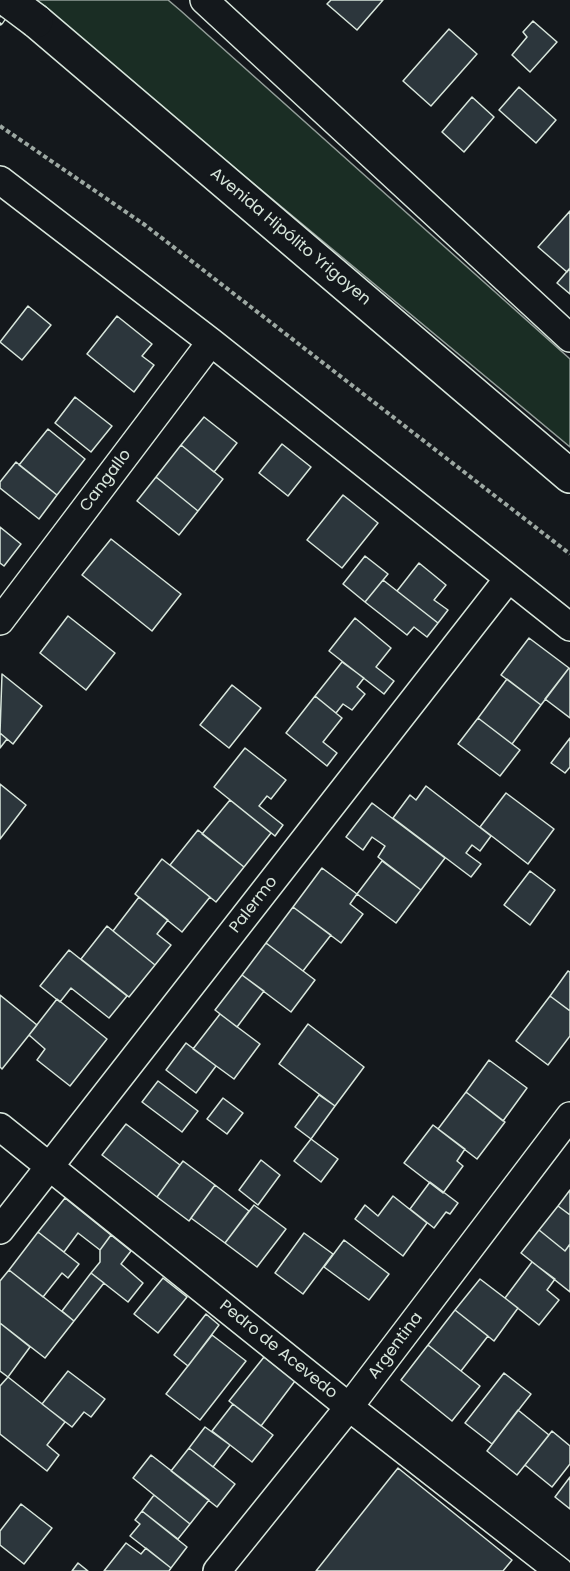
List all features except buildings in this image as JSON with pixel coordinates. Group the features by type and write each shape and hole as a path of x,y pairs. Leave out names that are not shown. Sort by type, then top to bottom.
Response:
{"main road":[{"name":"Avenida Hipólito Yrigoyen","path":"8,0 36,21 570,476"}],"street":[{"path":"204,0 570,338"},
{"path":"0,180 211,342 570,627"},
{"name":"Cangallo","path":"0,621 211,342"},
{"name":"Palermo","path":"0,1230 508,579"},
{"name":"Argentina","path":"217,1571 349,1407 570,1116"},
{"name":"Pedro de Acevedo","path":"0,1127 349,1407 559,1571"}],"path":[{"path":"0,126 145,225 570,554"}],"green space":[{"path":"33,0 168,0 570,359 570,447"}],"railway":[{"path":"0,22 15,0"}]}
